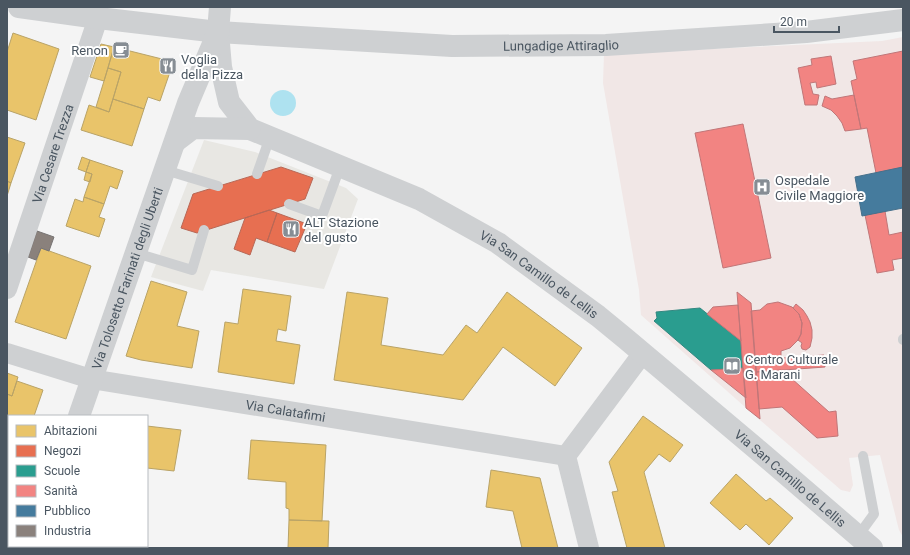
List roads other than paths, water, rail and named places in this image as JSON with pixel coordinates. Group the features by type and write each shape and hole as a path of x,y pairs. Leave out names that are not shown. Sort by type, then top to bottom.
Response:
{"street":[{"name":"Lungadige Attiraglio","path":"19,7 218,32 452,46 606,45 806,32 903,20"},
{"name":"Via Tolosetto Farinati degli Uberti","path":"79,415 188,104 218,32 220,7"},
{"name":"Via Cesare Trezza","path":"7,289 98,18"},
{"path":"218,32 221,67 229,102 250,129"},
{"path":"176,141 193,128 250,129"},
{"name":"Via San Camillo de Lellis","path":"250,129 419,199 498,243 598,316 865,542"},
{"name":"Via Calatafimi","path":"7,353 91,379 566,456"},
{"path":"589,548 566,456 643,353"}],"lane":[{"path":"257,174 270,137"},
{"path":"288,204 322,216 340,167"},
{"path":"166,170 218,186"},
{"path":"136,253 192,270 204,230"},
{"path":"863,456 874,514 865,542"}],"water":[{"path":"283,90 292,94 296,103 292,112 283,116 274,112 270,103 274,94"}],"place":[{"name":"Renon","path":"121,50"},
{"name":"Voglia della Pizza","path":"168,66"},
{"name":"Ospedale Civile Maggiore","path":"762,187"},
{"name":"ALT Stazione del gusto","path":"291,229"},
{"name":"Centro Culturale G. Marani","path":"732,366"}]}
